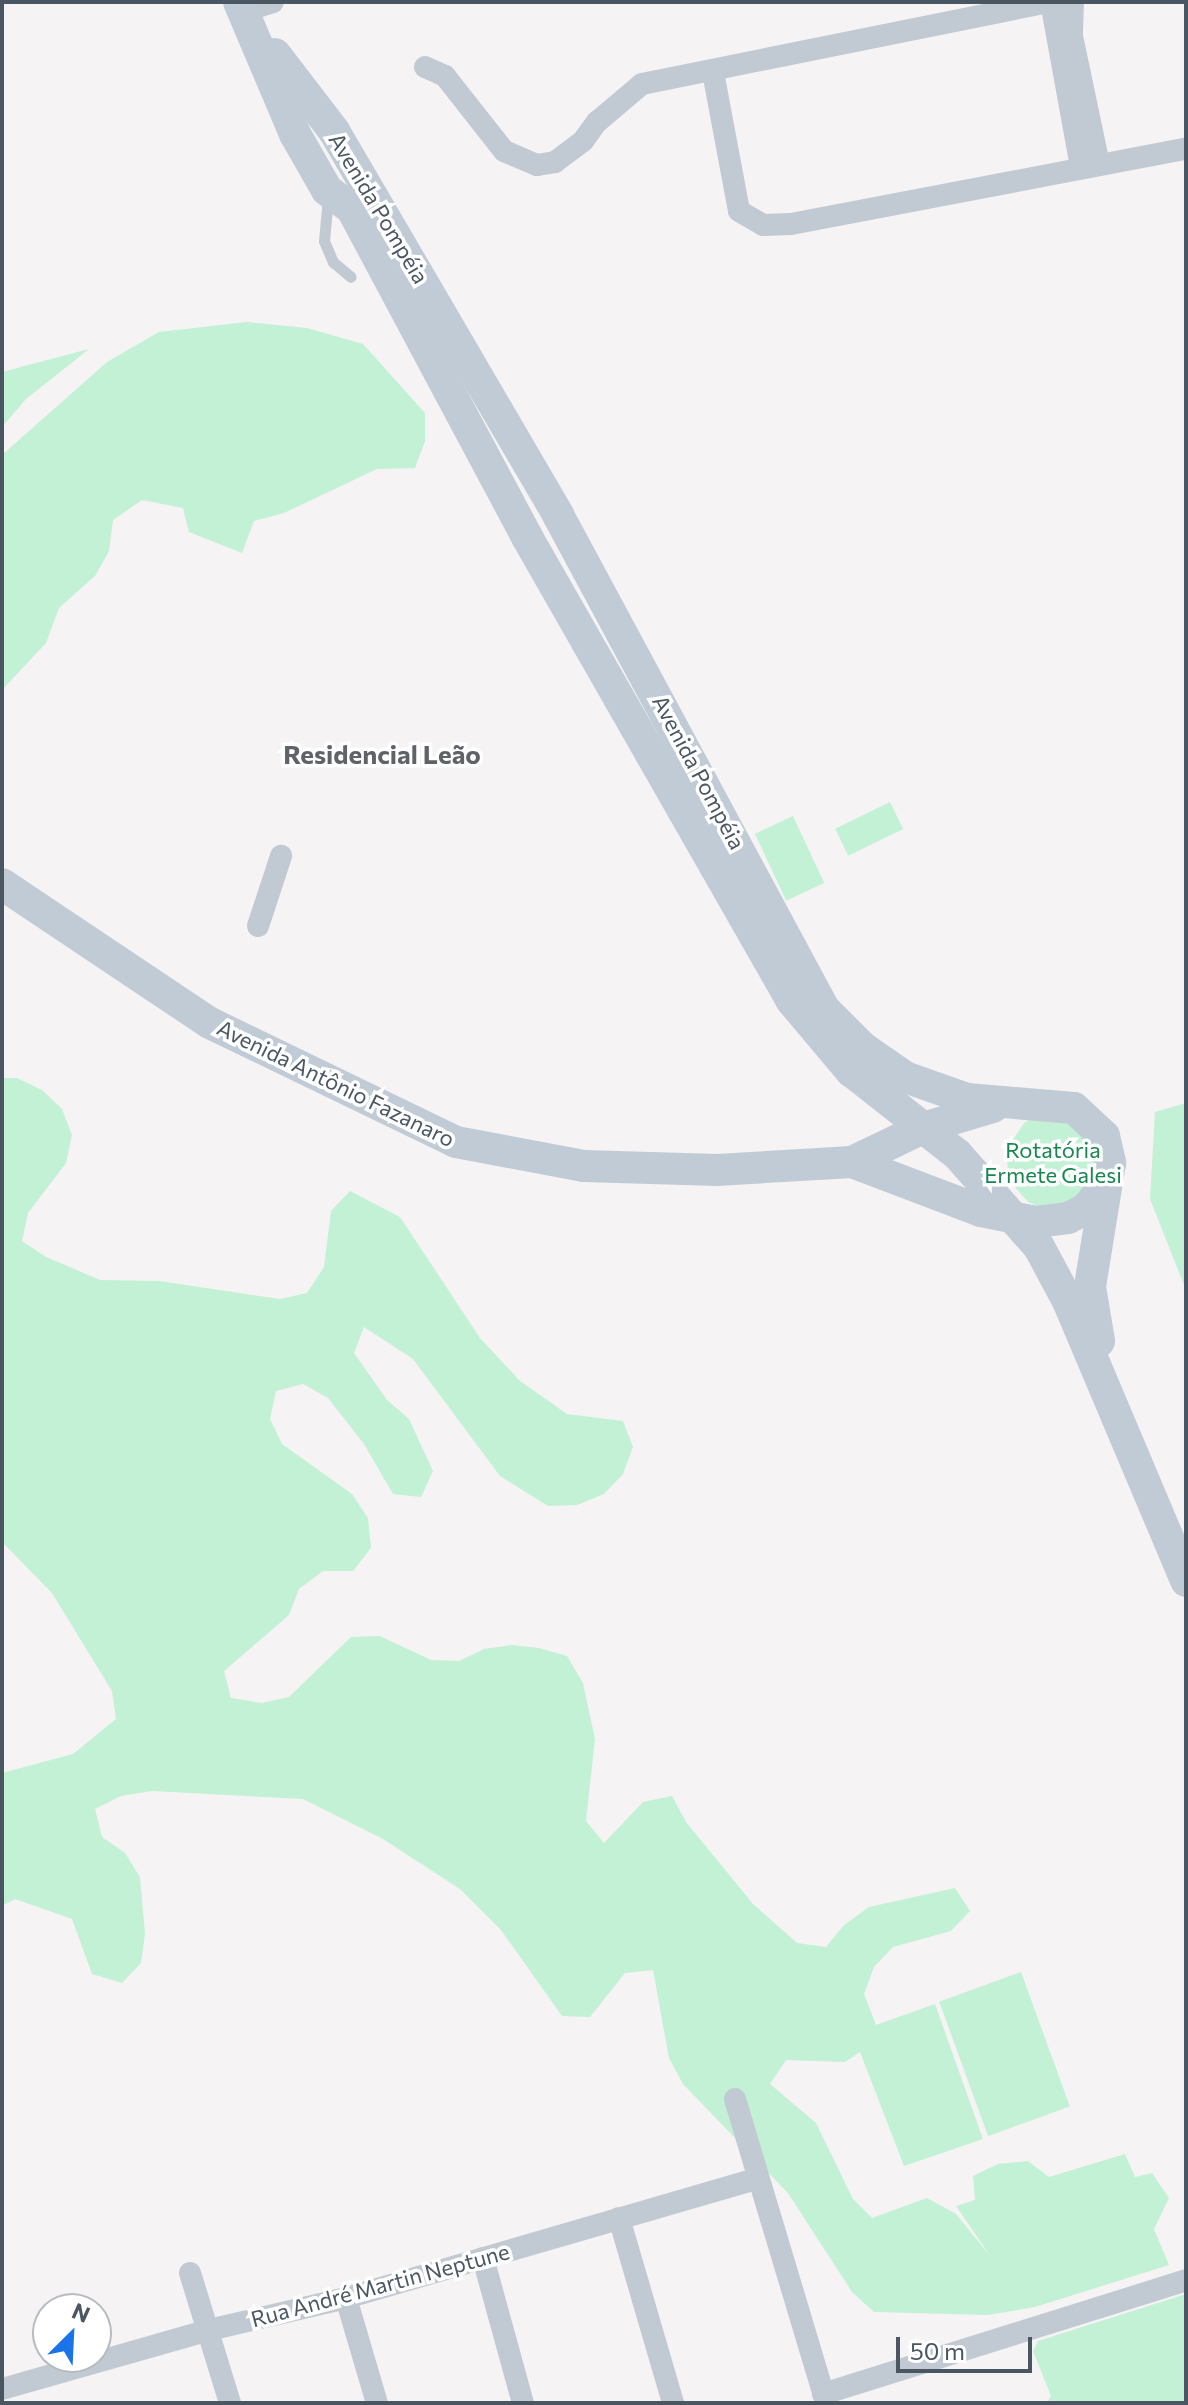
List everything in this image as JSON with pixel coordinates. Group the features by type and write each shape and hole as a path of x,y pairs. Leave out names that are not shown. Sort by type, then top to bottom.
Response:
{"main road":[{"name":"Avenida Pompéia","path":"252,10 295,134 329,192 352,209 482,452 792,1001 829,1050 957,1154 1020,1221 1068,1301 1186,1581"},
{"name":"Avenida Pompéia","path":"252,10 334,131 513,436 635,651 824,1009 863,1048 905,1077 967,1099 1004,1104 1061,1104 1086,1115 1108,1149 1108,1176 1090,1287 1117,1415"},
{"path":"482,452 488,438 513,436"},
{"path":"581,629 618,667 635,651"},
{"name":"Avenida Antônio Fazanaro","path":"2,884 210,1023 456,1142 584,1166 717,1170 852,1162 923,1128 1004,1104"},
{"path":"852,1162 879,1134 879,1092"},
{"name":"Avenida Antônio Fazanaro","path":"852,1162 1020,1221 1051,1222 1086,1209 1108,1176"}],"street":[{"path":"425,67 445,76 504,151 537,165 555,162 583,141 597,122 642,84 1050,2 1090,165"},
{"path":"1073,2 1074,49 1090,165"},
{"path":"713,72 739,211 763,225 791,224 1186,149"},
{"path":"258,926 281,856"},
{"path":"735,2099 825,2399 1186,2280"},
{"name":"Rua André Martin Neptune","path":"2,2389 209,2330 346,2298 758,2178"},
{"path":"619,2218 673,2403"},
{"path":"483,2258 523,2403"},
{"path":"190,2273 230,2403"},
{"path":"346,2298 377,2403"}],"lane":[{"path":"329,192 324,241 333,262 351,277"}],"green space":[{"path":"247,322 307,328 363,344 425,413 425,441 415,468 377,469 284,513 254,521 242,553 189,532 183,508 142,500 113,520 109,551 95,576 59,608 46,643 2,690 2,455 107,362 159,332"},
{"path":"89,349 26,399 2,427 2,372"},
{"path":"890,802 903,829 848,856 835,829"},
{"path":"793,816 824,883 786,901 755,834"},
{"path":"2,1078 17,1078 42,1090 62,1109 72,1135 66,1163 28,1213 22,1241 46,1257 100,1280 159,1281 280,1299 307,1293 324,1267 331,1211 350,1191 400,1217 480,1338 520,1381 567,1414 623,1421 633,1447 623,1474 604,1494 577,1505 548,1506 500,1476 413,1359 364,1327 354,1353 387,1400 409,1419 433,1471 421,1497 393,1494 364,1444 328,1398 303,1384 276,1391 270,1419 282,1444 352,1494 368,1518 371,1548 353,1571 323,1571 299,1589 289,1615 224,1671 231,1698 262,1703 289,1697 351,1637 380,1636 431,1660 459,1661 484,1649 512,1645 539,1648 567,1656 583,1683 595,1739 586,1821 604,1843 643,1802 672,1796 686,1822 753,1904 797,1943 826,1947 844,1925 869,1907 955,1888 970,1911 951,1931 893,1947 874,1967 864,1994 876,2025 935,2004 983,2139 904,2166 860,2052 845,2062 786,2060 770,2084 816,2123 853,2199 872,2218 927,2198 956,2214 991,2257 956,2206 975,2200 973,2176 998,2164 1028,2161 1049,2177 1125,2154 1135,2177 1152,2173 1169,2198 1154,2229 1169,2265 1035,2307 988,2315 874,2312 852,2292 788,2193 683,2084 669,2058 653,1970 625,1973 590,2017 562,2016 501,1930 460,1889 383,1839 303,1799 152,1791 121,1796 95,1809 102,1837 125,1853 140,1877 145,1934 141,1963 122,1983 92,1974 72,1919 15,1899 2,1906 2,1773 73,1754 116,1719 112,1691 52,1593 2,1542"},
{"path":"1186,1103 1186,1290 1150,1199 1155,1112"},
{"name":"Rotatória Ermete Galesi","path":"1037,1116 1082,1123 1100,1166 1074,1204 1043,1208 1028,1202 1008,1179 1007,1149 1024,1123"},
{"path":"1021,1972 1070,2106 988,2136 939,2002"},
{"path":"1186,2294 1186,2403 1047,2403 1051,2396 1033,2351 1038,2341"}],"district":[{"name":"Residencial Leão","path":"382,754"}]}
